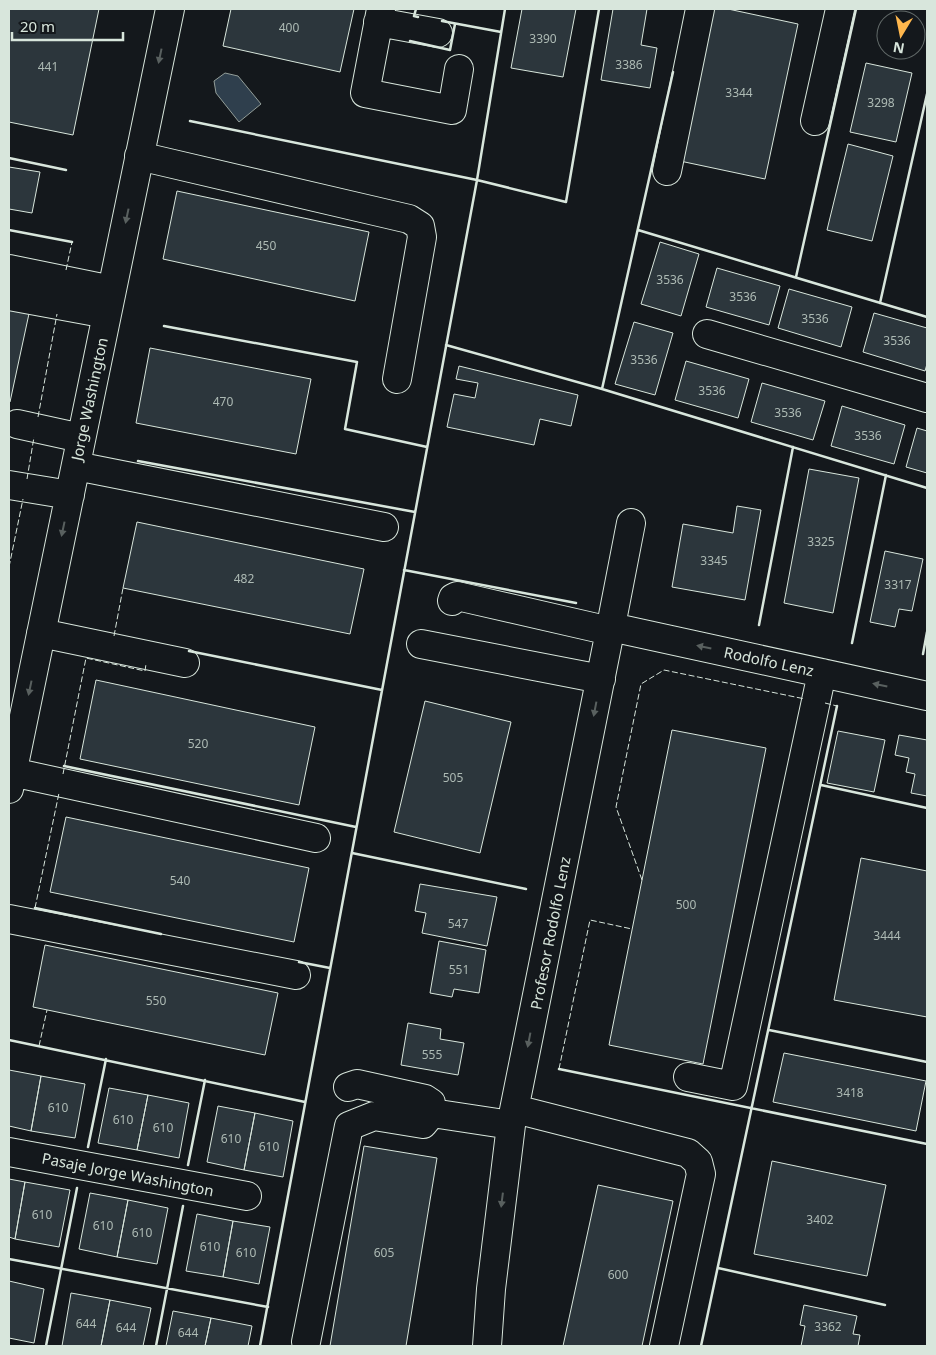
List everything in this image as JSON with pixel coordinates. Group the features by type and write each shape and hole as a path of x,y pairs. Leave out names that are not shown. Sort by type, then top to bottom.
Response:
{"street":[{"name":"Jorge Washington","path":"10,781 14,742 41,633 170,9"},
{"path":"668,171 700,9"},
{"path":"815,120 840,9"},
{"path":"438,33 380,15 365,93 452,110 459,69"},
{"path":"139,156 409,219 420,226 422,237 397,379"},
{"path":"9,268 109,302"},
{"path":"9,296 109,302"},
{"path":"707,334 927,398"},
{"path":"17,424 81,438"},
{"path":"76,466 384,527"},
{"path":"10,487 70,495"},
{"name":"Profesor Rodolfo Lenz","path":"487,1346 491,1289 513,1117 631,523"},
{"name":"Rodolfo Lenz","path":"452,601 457,596 822,672 927,696"},
{"path":"41,633 185,663"},
{"path":"421,644 601,679"},
{"path":"688,1076 733,1086 822,672"},
{"path":"10,781 316,838"},
{"path":"9,919 296,975"},
{"path":"306,1342 349,1126 374,1116 424,1124 432,1113 431,1103 425,1099 357,1084 348,1087"},
{"path":"432,1113 513,1117 688,1153 698,1162 701,1174 664,1346"},
{"name":"Pasaje Jorge Washington","path":"9,1152 247,1196"}],"water":[{"path":"225,73 238,76 261,104 239,122 216,93 214,81"}],"building":[{"path":"9,9 99,9 73,135 9,122"},
{"path":"231,9 354,9 340,72 223,46"},
{"path":"522,9 576,9 563,77 511,68"},
{"path":"613,9 647,9 641,45 657,48 650,88 601,80"},
{"path":"713,9 728,9 798,24 765,179 680,161"},
{"path":"866,63 912,73 896,142 850,132"},
{"path":"848,144 893,156 872,241 827,230"},
{"path":"9,167 40,172 32,213 9,209"},
{"path":"177,191 369,232 355,301 163,259"},
{"path":"660,242 699,254 681,316 641,304"},
{"path":"717,268 780,286 769,325 706,307"},
{"path":"789,289 852,307 841,347 778,328"},
{"path":"9,305 30,309 10,402 9,402"},
{"path":"874,313 927,328 927,364 925,371 863,352"},
{"path":"634,322 673,333 655,395 615,384"},
{"path":"150,348 311,379 296,454 136,423"},
{"path":"686,361 749,379 738,418 675,400"},
{"path":"459,366 578,395 571,426 540,419 534,445 447,427 454,394 475,398 478,383 456,379"},
{"path":"762,383 825,401 813,440 751,422"},
{"path":"842,406 905,425 894,464 831,446"},
{"path":"917,428 927,431 927,473 906,467"},
{"path":"809,469 859,478 833,613 784,603"},
{"path":"737,506 761,510 745,600 672,587 683,524 733,533"},
{"path":"137,522 364,569 350,634 123,588"},
{"path":"885,551 923,559 912,611 899,609 895,627 870,622"},
{"path":"96,680 315,727 299,805 80,759"},
{"path":"425,701 511,722 480,853 394,832"},
{"path":"672,730 766,748 703,1064 609,1045"},
{"path":"838,731 885,740 874,792 827,783"},
{"path":"899,735 927,740 927,796 911,793 915,774 906,772 909,758 895,755"},
{"path":"66,817 309,868 294,942 50,892"},
{"path":"861,858 927,871 927,1017 834,1000"},
{"path":"420,884 497,897 487,946 422,933 426,913 415,911"},
{"path":"439,941 486,950 479,993 454,989 452,997 430,993"},
{"path":"45,945 278,993 265,1055 33,1007"},
{"path":"408,1023 441,1029 440,1039 464,1043 458,1075 401,1065"},
{"path":"784,1053 926,1081 916,1131 773,1102"},
{"path":"9,1070 41,1076 31,1131 9,1126"},
{"path":"41,1076 85,1084 75,1138 31,1131"},
{"path":"109,1088 148,1095 137,1150 98,1143"},
{"path":"148,1095 189,1103 179,1158 137,1150"},
{"path":"218,1106 255,1113 244,1170 207,1162"},
{"path":"255,1113 293,1121 283,1177 244,1170"},
{"path":"364,1146 437,1158 406,1346 330,1346"},
{"path":"772,1161 886,1185 867,1276 754,1254"},
{"path":"9,1179 25,1182 15,1239 9,1237"},
{"path":"25,1182 70,1190 59,1247 15,1239"},
{"path":"598,1185 673,1201 642,1346 563,1346"},
{"path":"90,1193 128,1200 117,1257 79,1249"},
{"path":"128,1200 168,1208 157,1264 117,1257"},
{"path":"197,1214 233,1221 223,1277 186,1271"},
{"path":"233,1221 270,1227 259,1284 223,1277"},
{"path":"9,1281 44,1289 34,1343 9,1338"},
{"path":"71,1293 110,1300 101,1346 62,1346"},
{"path":"110,1300 151,1308 143,1346 101,1346"},
{"path":"804,1305 857,1316 853,1334 860,1335 858,1346 801,1346 805,1326 800,1325"},
{"path":"173,1311 211,1318 205,1346 166,1346"},
{"path":"211,1318 252,1326 248,1346 205,1346"}],"fence":[{"path":"66,270 72,242"},
{"path":"38,417 57,314"},
{"path":"27,479 34,437"},
{"path":"9,567 23,499"},
{"path":"114,636 123,588"},
{"path":"63,774 86,658 145,671 146,664"},
{"path":"642,880 616,807 641,684 664,670 805,699"},
{"path":"825,703 837,706"},
{"path":"35,908 59,793"},
{"path":"559,1069 590,920 632,929"},
{"path":"39,1046 47,1010"}],"wall":[{"path":"416,9 414,16 418,17"},
{"path":"260,1346 477,180 505,9"},
{"path":"190,121 477,180 566,202 599,9"},
{"path":"796,277 856,9"},
{"path":"442,21 501,32"},
{"path":"410,41 450,50 455,24"},
{"path":"602,389 673,72"},
{"path":"880,303 927,94"},
{"path":"9,158 66,170"},
{"path":"9,230 72,242"},
{"path":"638,230 927,317"},
{"path":"164,326 357,362 345,429 427,447"},
{"path":"446,345 602,389 927,488"},
{"path":"759,625 793,447"},
{"path":"138,461 415,512"},
{"path":"852,643 886,475"},
{"path":"404,570 576,603"},
{"path":"923,654 927,632"},
{"path":"189,651 382,690"},
{"path":"701,1346 837,706"},
{"path":"64,766 356,827"},
{"path":"821,785 927,808"},
{"path":"352,853 526,889"},
{"path":"35,908 161,934"},
{"path":"299,962 330,968"},
{"path":"769,1030 927,1062"},
{"path":"9,1040 305,1102"},
{"path":"88,1147 106,1059"},
{"path":"559,1069 927,1144"},
{"path":"188,1165 205,1080"},
{"path":"46,1346 77,1188"},
{"path":"156,1346 183,1206"},
{"path":"9,1259 268,1307"},
{"path":"718,1268 885,1305"}]}
